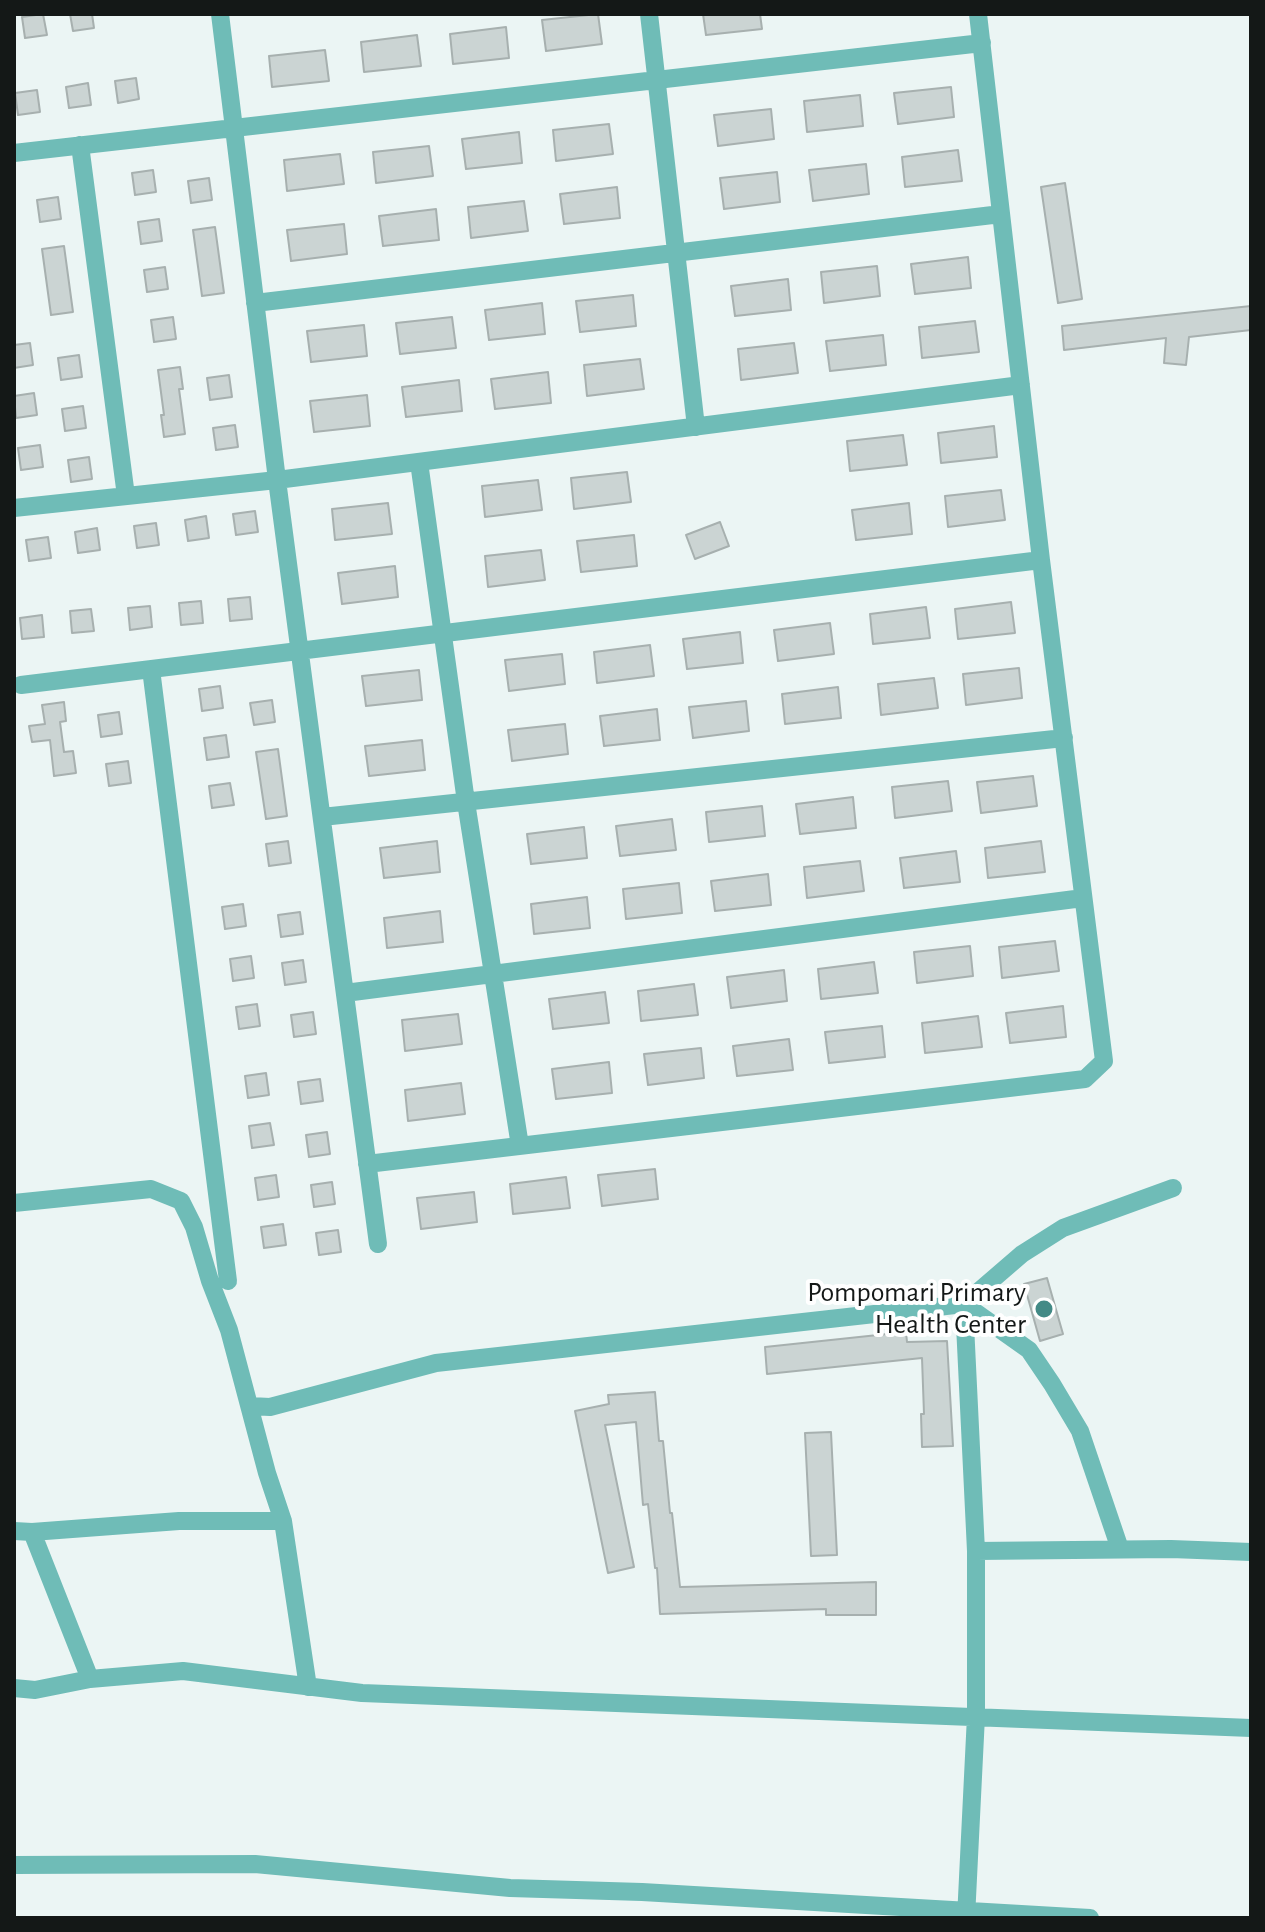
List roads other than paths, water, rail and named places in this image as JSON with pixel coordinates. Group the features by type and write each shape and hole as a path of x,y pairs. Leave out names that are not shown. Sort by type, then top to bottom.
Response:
{"street":[{"path":"220,14 277,480 378,1244"},
{"path":"649,14 696,427"},
{"path":"367,1164 1085,1079 1104,1061 1041,560 978,14"},
{"path":"14,153 982,43"},
{"path":"80,145 126,496"},
{"path":"255,303 1001,214"},
{"path":"14,508 277,480 1021,385"},
{"path":"419,462 441,634 520,1146"},
{"path":"21,685 1041,560"},
{"path":"151,669 228,1281"},
{"path":"322,817 1064,738"},
{"path":"345,993 1083,898"},
{"path":"250,1406 270,1407 436,1363 964,1304 1022,1254 1063,1228 1173,1188"},
{"path":"14,1203 151,1189 181,1201 194,1227 229,1330 283,1521 308,1687"},
{"path":"964,1304 1029,1350 1052,1384 1080,1431 1120,1549"},
{"path":"964,1304 976,1551 976,1716 966,1914"},
{"path":"90,1679 23,1532 179,1521 283,1521"},
{"path":"976,1551 1120,1549 1251,1552"},
{"path":"14,1688 35,1690 90,1679 183,1671 362,1693 1251,1728"},
{"path":"14,1865 255,1864 510,1888 642,1892 966,1914 1090,1918"}],"place":[{"name":"Pompomari Primary Health Center","path":"1044,1309"}]}
